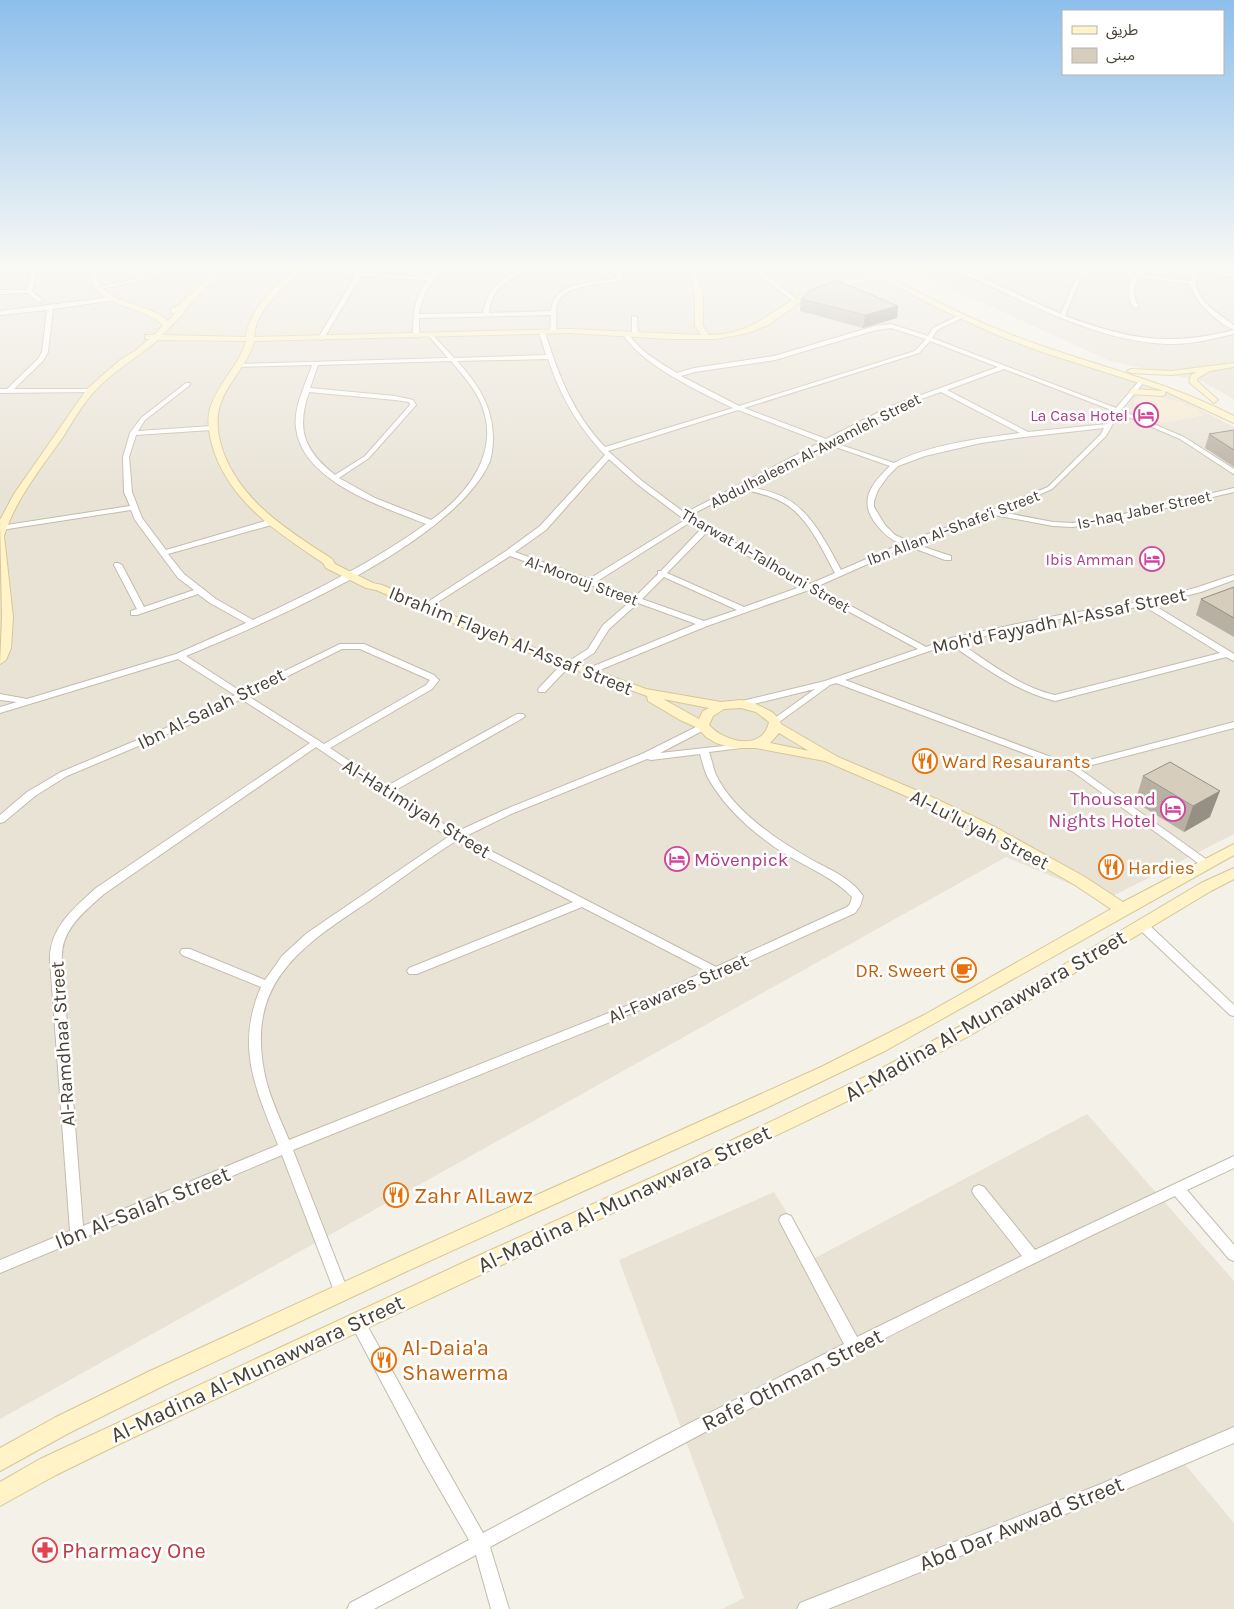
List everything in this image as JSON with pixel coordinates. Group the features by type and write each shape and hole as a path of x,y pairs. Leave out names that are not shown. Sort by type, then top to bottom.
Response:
{"street":[{"path":"9,391 41,360 46,345"},
{"path":"1,658 6,646 8,621 0,534 19,494 90,391 131,356 138,353 145,345"},
{"name":"Ibrahim Flayeh Al-Assaf Street","path":"248,345 221,391 212,417 211,428 223,468 233,484 272,522 328,561 330,566 354,574 370,586 378,587 568,665 643,692 721,706"},
{"path":"0,710 179,656 354,574 431,523 466,493 486,461 488,451 489,422 486,407 476,390 439,345"},
{"name":"Tharwat Al-Talhouni Street","path":"546,345 572,410 583,427 607,452 687,518 705,530 924,649"},
{"path":"635,345 676,375 720,400 895,466"},
{"path":"676,375 694,370 775,358 819,345"},
{"path":"607,452 917,352 925,345"},
{"path":"948,345 1118,410 1182,438 1234,472"},
{"path":"1031,345 1194,398 1234,420"},
{"path":"1052,345 1184,388 1214,400 1234,411"},
{"path":"237,365 315,365 550,357"},
{"path":"315,365 299,416 299,430 302,442 315,462 335,478 386,505 431,523"},
{"path":"1130,371 1170,373 1234,365"},
{"name":"Abdulhaleem Al-Awamleh Street","path":"590,583 687,518 827,441 893,407 941,388 1004,367"},
{"path":"1211,369 1194,377 1193,382 1214,400"},
{"name":"Ibn Allan Al-Shafe'i Street","path":"587,672 704,624 809,587 907,544 995,512 1050,488 1097,443 1118,410 1142,381"},
{"path":"188,384 143,419 133,433 126,457 128,492 133,508 163,554 181,576 198,591 252,623"},
{"path":"941,388 1026,434"},
{"path":"307,390 394,398 411,401 413,404 366,457 335,478"},
{"path":"0,391 90,391"},
{"path":"1133,392 1155,392 1194,398"},
{"path":"948,558 907,544 892,536 876,518 871,508 870,498 895,466 911,458 954,446 1026,434 1109,426"},
{"path":"133,433 211,428"},
{"name":"Al-Morouj Street","path":"509,553 552,520 607,452"},
{"path":"741,487 780,498 797,509 839,573"},
{"name":"Is-haq Jaber Street","path":"995,512 1053,524 1073,525 1120,517 1234,490"},
{"path":"0,534 133,508"},
{"path":"163,554 272,522"},
{"path":"542,690 561,670 591,651 606,627 636,600 705,530"},
{"path":"424,607 509,553"},
{"name":"Al-Morouj Street","path":"509,553 704,624"},
{"path":"118,566 138,612 198,591"},
{"path":"661,573 742,610"},
{"name":"Moh'd Fayyadh Al-Assaf Street","path":"741,704 832,681 950,641 1052,619 1145,603 1198,590 1234,577"},
{"path":"1145,603 1231,656"},
{"path":"950,641 1023,687 1040,695 1056,698 1231,656"},
{"name":"Ibn Al-Salah Street","path":"0,820 31,794 64,774 136,745 331,650 348,645 360,646 431,677"},
{"name":"Al-Hatimiyah Street","path":"179,656 388,790 456,837 717,972"},
{"path":"858,672 867,687 876,694"},
{"name":"Al-Ramdhaa' Street","path":"77,1234 56,950 60,935 76,914 100,891 320,746 429,687 435,680 431,677"},
{"path":"832,681 876,694 1075,769 1206,864"},
{"name":"Moh'd Fayyadh Al-Assaf Street","path":"775,724 832,681"},
{"name":"Ibrahim Flayeh Al-Assaf Street","path":"643,692 684,717 703,726"},
{"path":"0,697 29,701"},
{"path":"341,1291 260,1082 253,1046 254,1021 267,985 282,963 322,928 456,837 494,818 640,759 703,726 707,714 721,706 741,704 756,707 768,714 775,724 773,733 767,739 757,744 640,759"},
{"path":"388,790 520,716"},
{"name":"Al-Lu'lu'yah Street","path":"775,724 833,760 927,800 990,830 1080,881 1122,909"},
{"path":"1075,769 1089,763 1234,725"},
{"path":"703,726 710,736 722,743 738,746"},
{"name":"Al-Lu'lu'yah Street","path":"757,744 833,760"},
{"name":"Al-Fawares Street","path":"284,1148 658,998 851,910 856,906 858,896 844,882 788,851 757,828 727,800 711,774 704,750"},
{"name":"Al-Madina Al-Munawwara Street","path":"0,1460 61,1425 341,1291 849,1062 1001,979 1122,909 1234,849"},
{"name":"Al-Madina Al-Munawwara Street","path":"0,1495 48,1467 105,1439 358,1323 478,1264 735,1148 879,1078 970,1028 1234,872"},
{"path":"413,971 582,902"},
{"path":"1143,926 1234,1012"},
{"path":"186,952 267,985"},
{"name":"Ibn Al-Salah Street","path":"0,1267 284,1148"},
{"name":"Rafe' Othman Street","path":"356,1609 481,1545 704,1424 1032,1256 1234,1162"},
{"path":"1177,1188 1234,1255"},
{"path":"979,1191 1032,1256"},
{"path":"786,1220 854,1347"},
{"path":"358,1323 481,1545 500,1609"},
{"name":"Abd Dar Awwad Street","path":"806,1609 1103,1491 1234,1435"}],"shaded area":[{"path":"0,345 1032,345 1163,390 1234,427 1234,834 1107,899 1006,857 0,1419"},
{"path":"1075,345 1234,345 1234,399 1201,381 1110,361"},
{"path":"1142,395 1186,403 1184,405 1199,409 1198,412 1205,415 1163,423 1130,410 1141,406 1133,402"},
{"path":"1087,1114 1234,1281 1234,1432 1179,1457 1234,1523 1234,1609 722,1609 744,1598 619,1260 774,1192 815,1258"}],"building":[{"path":"1234,430 1234,450 1209,434"},
{"path":"1234,587 1234,618 1201,599"},
{"path":"1170,762 1220,791 1193,806 1143,776"}],"place":[{"name":"La Casa Hotel","path":"1146,415"},
{"name":"Ibis Amman","path":"1152,559"},
{"name":"Ward Resaurants","path":"925,761"},
{"name":"Thousand Nights Hotel","path":"1173,809"},
{"name":"Mövenpick","path":"677,859"},
{"name":"Hardies","path":"1111,867"},
{"name":"DR. Sweert","path":"964,970"},
{"name":"Zahr AlLawz","path":"396,1195"},
{"name":"Al-Daia'a Shawerma","path":"384,1360"},
{"name":"Pharmacy One","path":"45,1550"}]}
